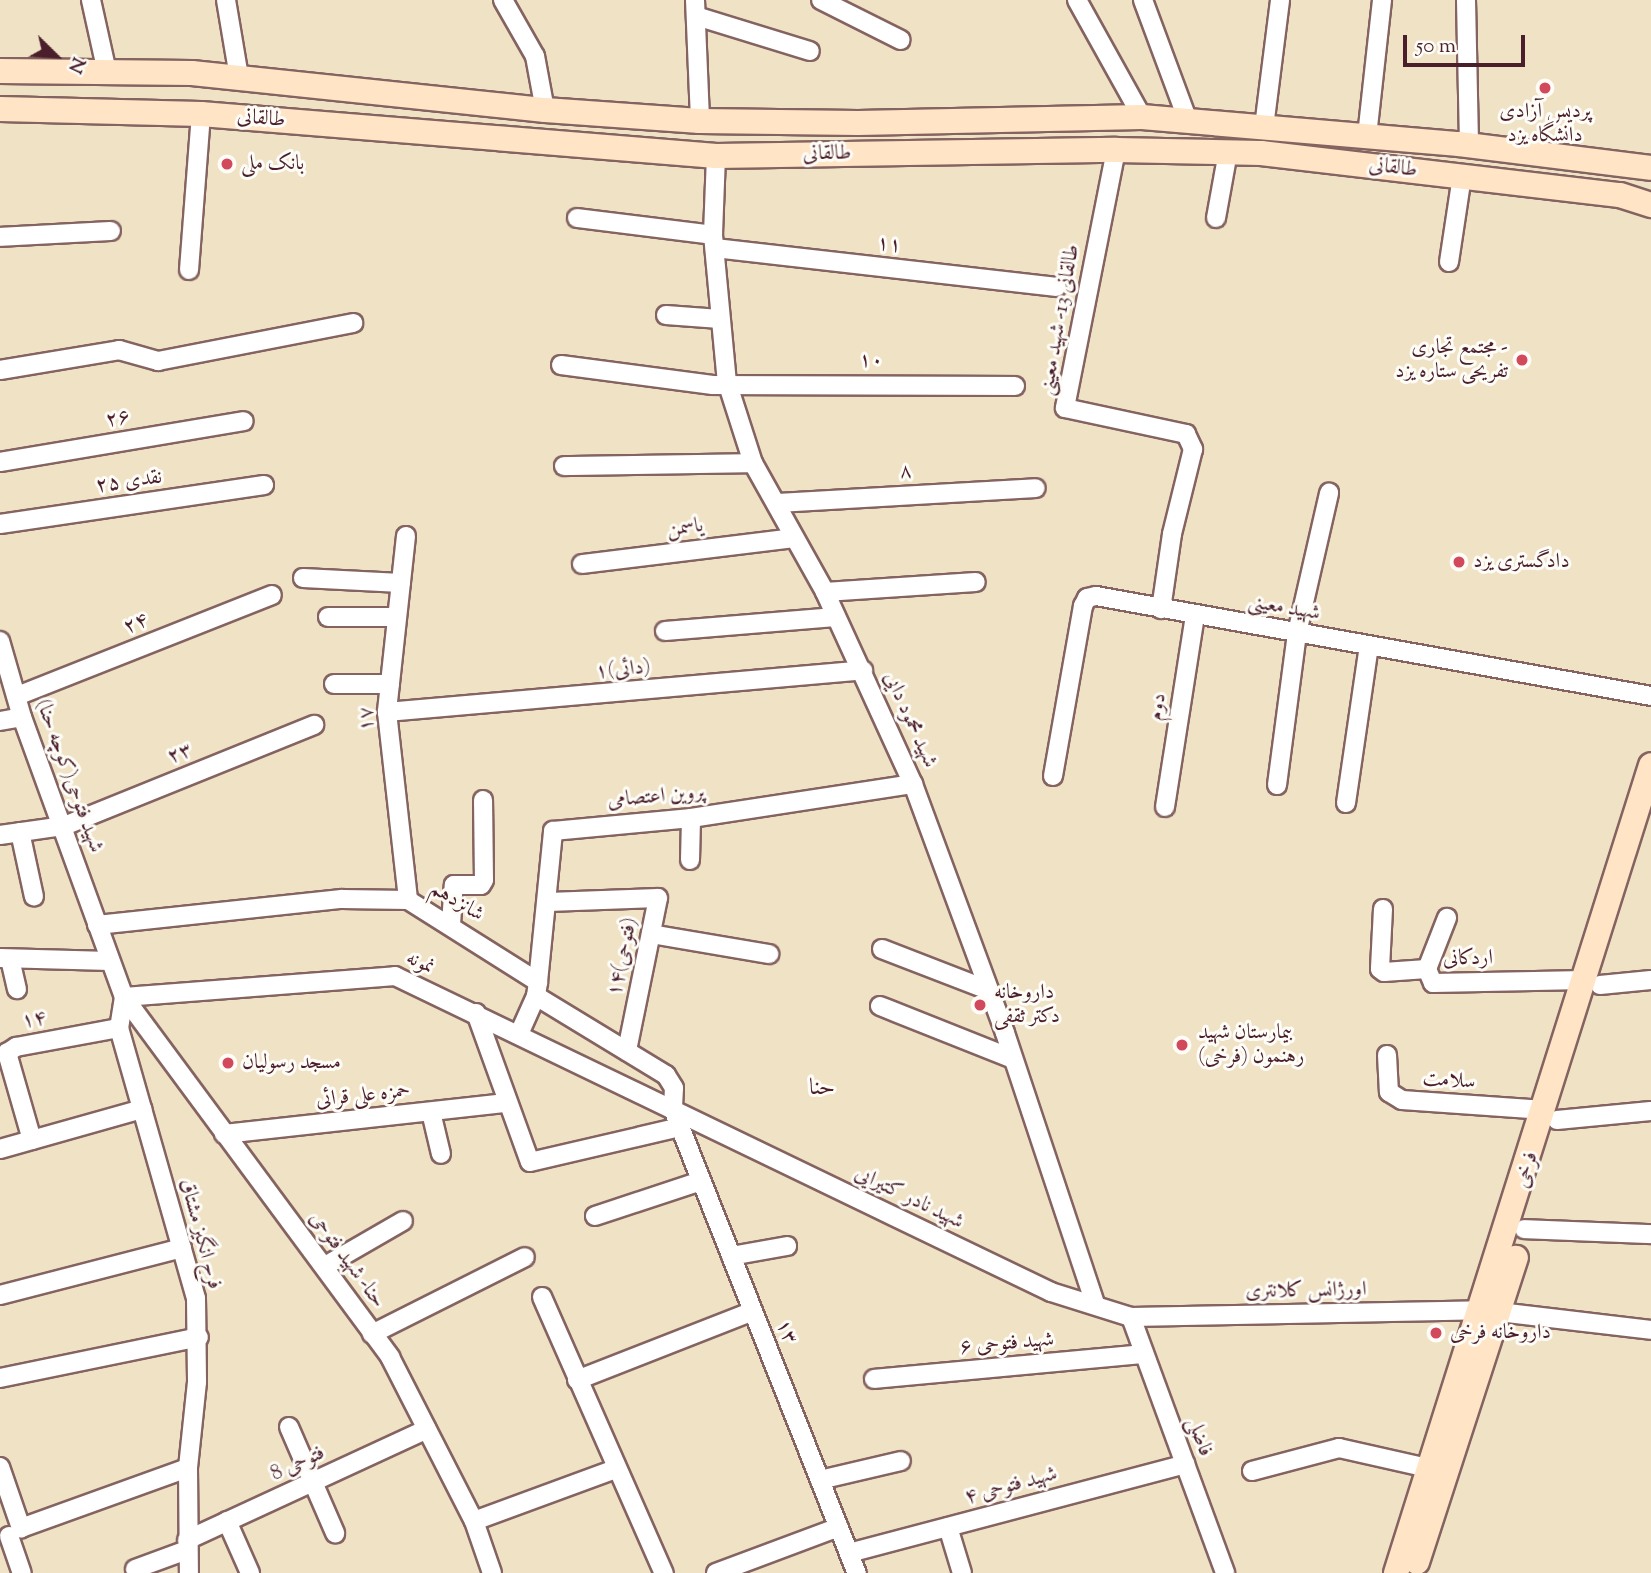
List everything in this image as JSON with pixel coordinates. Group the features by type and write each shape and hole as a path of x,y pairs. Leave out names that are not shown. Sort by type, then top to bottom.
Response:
{"main road":[{"name":"طالقانی","path":"0,71 239,77 545,110 700,121 858,123 1142,117 1469,145 1651,168"},
{"name":"طالقانی","path":"0,108 201,114 716,156 1116,149 1228,152 1620,195 1651,205"},
{"name":"فرخی","path":"1593,983 1651,765"},
{"name":"فرخی","path":"1413,1573 1551,1115 1593,983 1651,820"},
{"name":"فرخی","path":"1396,1573 1428,1468 1524,1229 1551,1115"}],"street":[{"path":"91,0 107,72"},
{"path":"226,0 239,77"},
{"path":"503,0 535,56 545,110"},
{"path":"821,0 901,40"},
{"path":"1077,0 1142,117"},
{"path":"1143,0 1188,121"},
{"path":"1265,127 1280,0"},
{"path":"1367,136 1382,0"},
{"path":"1466,0 1469,145"},
{"path":"700,121 696,8 810,51"},
{"path":"189,270 201,114"},
{"name":"طالقانی 13- شهید معینی","path":"1116,149 1065,408 1186,434 1193,449 1172,534 1161,609"},
{"path":"1216,218 1228,152"},
{"name":"شهید محمود دایی","path":"716,156 714,241 727,382 753,463 778,502 793,538 825,592 863,670 913,785 988,990 1095,1304"},
{"path":"1449,262 1462,176"},
{"name":"۱۱","path":"576,218 714,241 1058,287"},
{"path":"0,237 111,231"},
{"path":"666,315 720,318"},
{"path":"0,370 119,350 158,361 353,323"},
{"name":"۱۰","path":"561,365 696,384 727,382 1015,386"},
{"name":"۲۶","path":"0,462 244,421"},
{"path":"564,466 753,463"},
{"name":"۲۵ نقدی","path":"0,524 264,485"},
{"name":"۸","path":"778,502 1036,488"},
{"path":"1277,785 1297,633 1329,494"},
{"name":"۱۷","path":"406,536 387,712 408,900"},
{"name":"یاسمن","path":"582,564 793,538"},
{"path":"303,578 401,583"},
{"path":"825,592 976,582"},
{"name":"۲۴","path":"17,696 272,595"},
{"name":"شهید معینی","path":"1054,776 1087,598 1651,696"},
{"name":"دوم","path":"1165,807 1195,615"},
{"path":"328,617 397,617"},
{"path":"665,631 835,617"},
{"name":"(کوچه حنا)شهید فتوحی","path":"0,641 22,717 64,826 110,961"},
{"path":"1346,803 1369,646"},
{"name":"۱(دائی)","path":"387,712 863,670"},
{"path":"334,684 390,684"},
{"path":"0,721 22,717"},
{"name":"۲۳","path":"0,835 64,826 314,725"},
{"name":"پروین اعتصامی","path":"519,1034 537,989 548,902 553,831 691,818 913,785"},
{"path":"451,924 454,885 481,885 484,880 484,800"},
{"path":"690,860 691,818"},
{"path":"20,832 34,897"},
{"name":"۱۴(فتوحی)","path":"548,902 658,898 627,1052"},
{"name":"شانزدهم","path":"97,925 342,899 408,900 451,924 537,989 672,1082 673,1109"},
{"name":"اردکانی","path":"1383,909 1380,969 1427,969 1433,983 1593,983"},
{"path":"1427,969 1447,918"},
{"path":"651,934 769,954"},
{"path":"882,948 988,990"},
{"path":"17,989 5,959 110,961"},
{"name":"حنا- شهید فتوحی","path":"110,961 124,997 390,1357 474,1521 492,1573"},
{"name":"نمونه","path":"124,997 388,974 476,1013 673,1109"},
{"path":"1593,983 1651,980"},
{"name":"فرح انگیز مشتاق","path":"124,997 119,1028 194,1290 198,1337 188,1468 189,1573"},
{"path":"880,1006 1011,1058"},
{"path":"476,1013 506,1103 530,1162 680,1128"},
{"name":"۱۴","path":"32,1140 7,1053 16,1047 119,1028"},
{"name":"سلامت","path":"1387,1055 1389,1091 1402,1100 1551,1115"},
{"name":"حمزه علی قرائی","path":"224,1134 506,1103"},
{"name":"۱۳","path":"673,1109 857,1573"},
{"name":"شهید نادر کتیرایی","path":"673,1109 1051,1292 1131,1317"},
{"path":"0,1149 142,1110"},
{"path":"1551,1115 1651,1111"},
{"path":"431,1112 441,1154"},
{"path":"595,1216 701,1181"},
{"path":"325,1266 403,1222"},
{"path":"1524,1229 1651,1234"},
{"path":"731,1256 787,1246"},
{"path":"0,1295 182,1248"},
{"path":"372,1334 525,1257"},
{"path":"542,1297 615,1469 664,1573"},
{"path":"577,1380 753,1311"},
{"name":"اورژانس کلانتری","path":"1131,1317 1491,1311 1651,1330"},
{"name":"فاضلی","path":"1131,1317 1225,1573"},
{"path":"0,1378 198,1337"},
{"name":"شهید فتوحی ۶","path":"874,1379 1144,1354"},
{"path":"289,1426 335,1533"},
{"name":"فتوحی 8","path":"135,1569 187,1545 228,1521 427,1429"},
{"path":"1252,1471 1339,1448 1428,1468"},
{"path":"820,1479 901,1461"},
{"name":"شهید فتوحی ۴","path":"849,1553 1185,1464"},
{"path":"0,1467 22,1573"},
{"path":"15,1532 188,1468"},
{"path":"474,1521 615,1469"},
{"path":"228,1521 250,1573"},
{"path":"716,1573 839,1527"},
{"path":"948,1527 962,1573"}],"place":[{"name":"پردیس آزادی دانشگاه یزد","path":"1545,88"},
{"name":"بانک ملی","path":"227,164"},
{"name":"مجتمع تجاری - تفریحی ستاره یزد","path":"1522,360"},
{"name":"دادگستری یزد","path":"1459,562"},
{"name":"داروخانه دکتر ثقفی","path":"980,1005"},
{"name":"بیمارستان شهید رهنمون (فرخی)","path":"1182,1045"},
{"name":"مسجد رسولیان","path":"228,1063"},
{"name":"داروخانه فرخی","path":"1436,1333"}],"district":[{"name":"حنا","path":"822,1089"}]}
